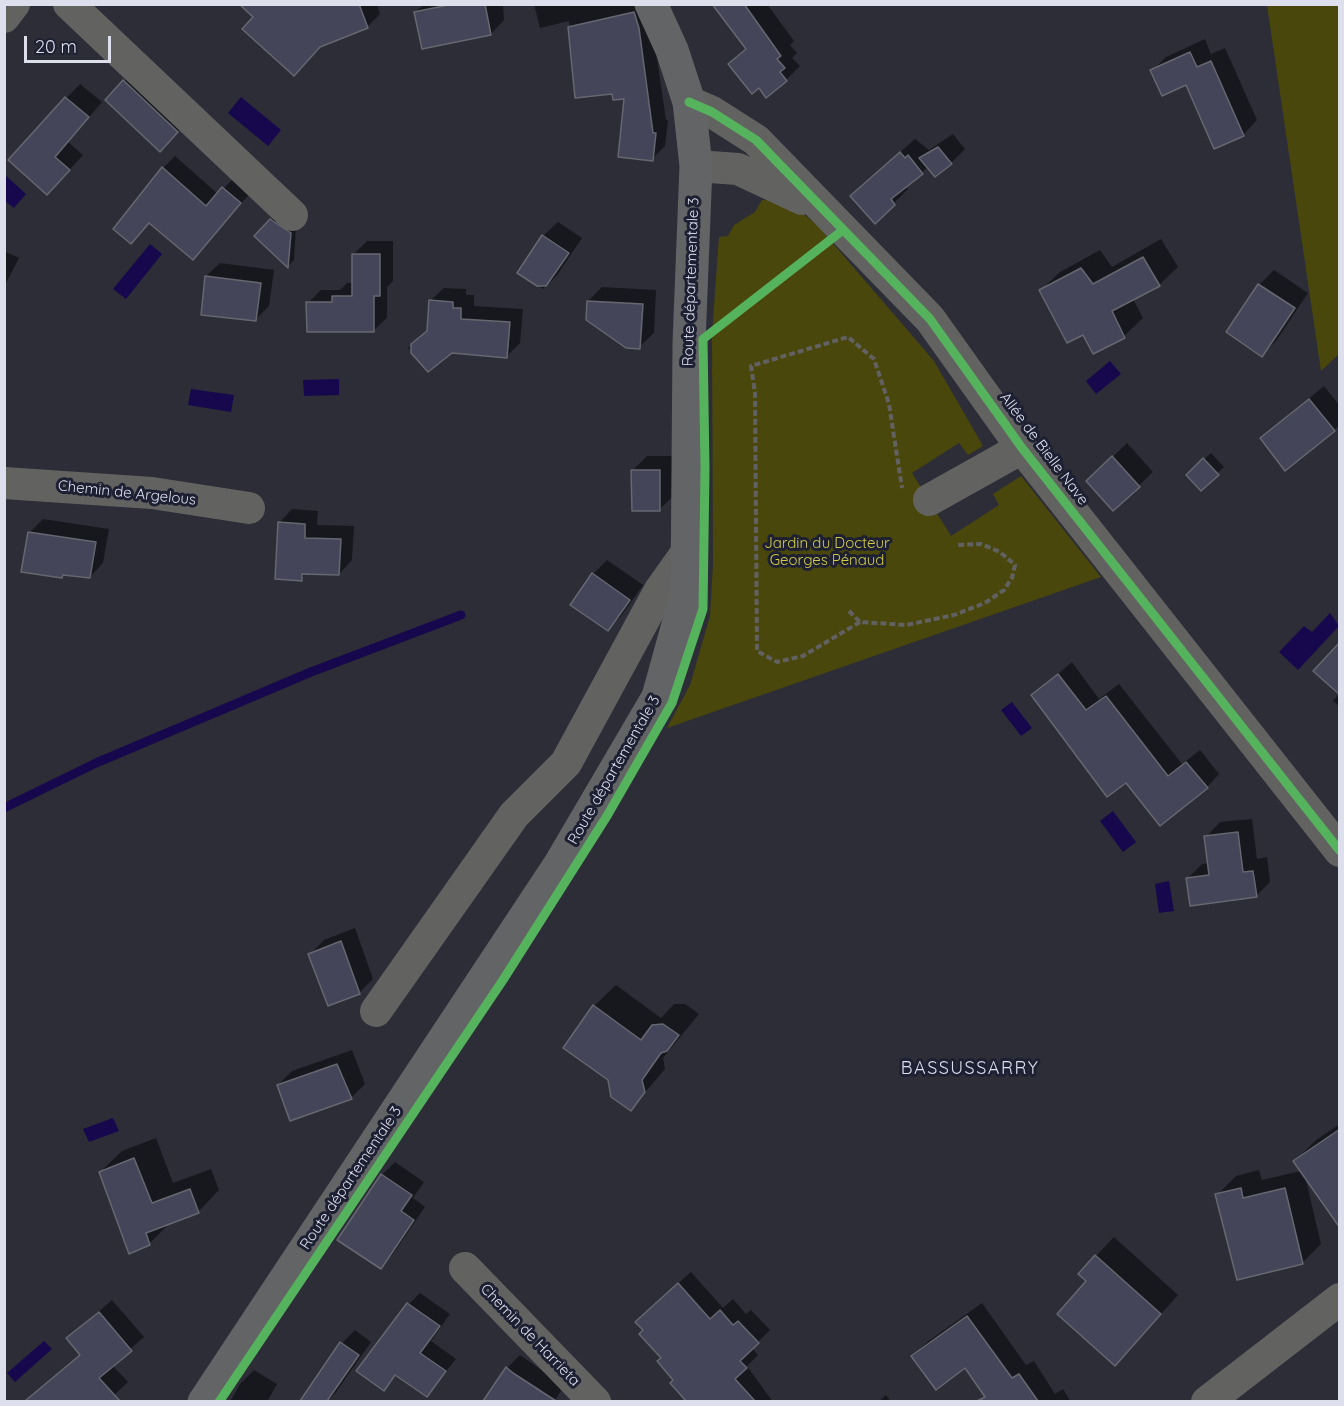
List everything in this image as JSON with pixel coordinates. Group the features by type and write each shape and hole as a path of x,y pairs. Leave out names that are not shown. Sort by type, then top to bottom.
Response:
{"main road":[{"name":"Route départementale 3","path":"204,1401 560,864 658,697 687,592 689,343 696,166 689,102 672,50 651,4"}],"street":[{"path":"4,17 14,4"},
{"path":"69,4 292,215"},
{"name":"Allée de Bielle Nave","path":"689,102 712,112 756,140 930,319 1022,448 1340,851"},
{"name":"Allée de Bielle Nave","path":"696,166 738,169 823,209"},
{"path":"917,500 1022,448"},
{"name":"Chemin de Argelous","path":"4,483 152,493 249,508"},
{"path":"376,1011 514,815 566,763 660,590 687,552"},
{"name":"Chemin de Harrieta","path":"465,1268 595,1401"},
{"path":"1207,1401 1340,1299"}],"path":[{"path":"917,500 894,449 889,404 874,359 848,337 751,366 756,416 758,651 777,662 803,656 860,622 906,625 954,615 985,603 1004,591 1012,578 1015,565 1000,552 981,544 957,545"},
{"path":"849,611 860,622"}],"green space":[{"path":"1267,5 1339,5 1339,354 1321,371"},
{"name":"Jardin du Docteur Georges Pénaud","path":"762,200 780,201 799,210 818,226 934,361 983,446 968,455 959,443 912,473 951,536 999,505 993,494 1021,476 1101,577 667,728 690,685 710,616 713,565 712,334 719,237 728,236 734,225 755,212"}],"shaded area":[{"path":"241,97 281,130 268,146 228,113"},
{"path":"5,175 26,194 14,208 5,201"},
{"path":"150,244 162,254 126,299 113,289"},
{"path":"1110,361 1121,374 1096,394 1086,381"},
{"path":"339,379 339,395 304,396 303,380"},
{"path":"191,389 234,395 231,412 188,405"},
{"path":"1330,613 1339,626 1298,670 1279,652 1304,626 1312,632"},
{"path":"1012,702 1032,728 1021,736 1001,710"},
{"path":"1113,811 1136,842 1123,852 1100,821"},
{"path":"1169,881 1174,911 1159,913 1155,884"},
{"path":"113,1118 119,1131 89,1142 83,1129"},
{"path":"44,1341 52,1349 15,1382 7,1373"}],"building":[{"path":"239,4 359,4 368,28 320,47 294,76 242,29 253,17"},
{"path":"453,4 485,4 491,35 422,49 414,12"},
{"path":"712,4 744,4 781,56 777,59 785,68 780,72 787,81 766,98 759,88 752,94 728,64 746,49"},
{"path":"634,12 639,28 653,133 656,133 653,161 618,157 624,99 613,100 612,94 575,98 568,27"},
{"path":"1190,52 1197,67 1211,61 1244,136 1214,149 1186,85 1162,96 1150,70"},
{"path":"123,80 178,132 160,152 105,100"},
{"path":"65,97 89,117 55,157 70,170 47,195 8,160"},
{"path":"938,147 952,164 935,177 919,158"},
{"path":"900,152 905,158 908,155 923,174 891,199 895,205 875,224 850,196"},
{"path":"162,167 206,206 222,187 241,203 193,260 149,223 131,244 113,229"},
{"path":"270,219 291,233 288,268 254,236"},
{"path":"542,235 569,253 546,286 537,286 517,273"},
{"path":"352,254 380,254 380,296 374,296 374,332 307,332 306,302 332,302 332,296 352,296"},
{"path":"1143,257 1160,286 1112,311 1125,338 1093,354 1083,335 1067,343 1039,290 1081,268 1093,284"},
{"path":"205,276 261,283 256,321 201,315"},
{"path":"1258,284 1295,308 1262,357 1226,332"},
{"path":"429,300 453,302 453,308 461,308 461,319 510,322 507,358 452,353 428,372 411,353 411,344 427,331"},
{"path":"587,301 643,304 640,349 626,348 586,320"},
{"path":"1309,399 1335,431 1285,471 1260,438"},
{"path":"1112,456 1140,487 1113,511 1086,481"},
{"path":"1203,458 1219,475 1201,491 1186,475"},
{"path":"631,470 660,470 660,511 632,511"},
{"path":"278,522 305,524 305,538 341,539 339,575 302,574 302,581 275,579"},
{"path":"28,532 96,542 90,578 63,575 62,578 21,572"},
{"path":"592,573 630,600 608,631 570,605"},
{"path":"1340,642 1340,695 1313,671"},
{"path":"1058,674 1086,710 1106,696 1168,776 1186,762 1208,788 1160,826 1126,783 1107,797 1031,695"},
{"path":"1238,832 1243,872 1253,871 1257,897 1190,906 1186,878 1209,875 1204,836"},
{"path":"341,941 360,994 328,1006 308,954"},
{"path":"593,1005 641,1040 652,1025 663,1024 679,1035 667,1051 661,1053 642,1080 645,1092 631,1111 611,1097 608,1080 563,1048"},
{"path":"337,1064 352,1099 290,1121 277,1085"},
{"path":"1340,1129 1340,1228 1293,1161"},
{"path":"134,1158 152,1203 190,1189 199,1213 146,1233 150,1245 129,1254 99,1172"},
{"path":"381,1174 412,1195 401,1211 414,1220 381,1269 337,1240"},
{"path":"1241,1188 1243,1198 1285,1188 1303,1264 1237,1280 1215,1194"},
{"path":"1095,1255 1161,1314 1115,1366 1057,1314 1086,1281 1078,1274"},
{"path":"678,1283 710,1319 720,1310 733,1325 738,1321 759,1343 740,1361 747,1368 735,1379 755,1401 686,1401 670,1383 673,1380 657,1361 661,1358 639,1334 643,1330 635,1322"},
{"path":"407,1303 440,1326 420,1353 446,1371 427,1397 395,1375 384,1391 356,1371"},
{"path":"99,1312 132,1351 99,1378 120,1401 25,1401 80,1355 66,1338"},
{"path":"967,1316 1012,1378 1019,1374 1038,1401 977,1401 985,1397 965,1368 936,1390 911,1356"},
{"path":"340,1342 359,1355 327,1401 300,1401"},
{"path":"506,1367 513,1373 556,1401 483,1401"}],"waterway":[{"path":"4,808 96,763 311,672 461,615"}],"cycle path":[{"path":"689,102 712,112 756,140 930,319 1022,448 1340,851"},
{"path":"219,1402 503,980 607,816 672,703 703,609 705,469 703,339 843,230"}],"district":[{"name":"BASSUSSARRY","path":"970,1069"}]}
